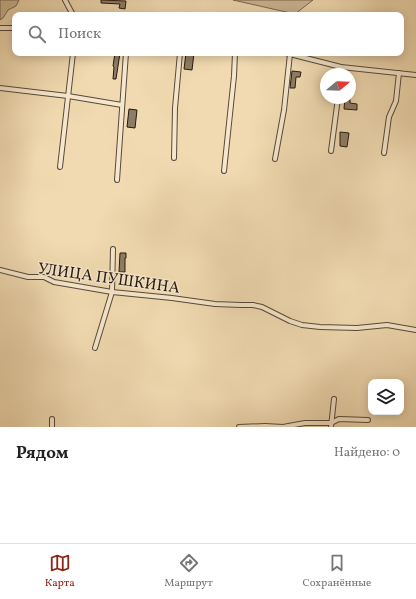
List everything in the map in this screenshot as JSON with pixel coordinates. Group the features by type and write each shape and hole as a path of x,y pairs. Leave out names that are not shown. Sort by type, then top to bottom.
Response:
{"street":[{"path":"65,0 71,12"},
{"path":"0,28 12,28"},
{"path":"60,167 73,56"},
{"path":"117,180 126,56"},
{"path":"174,158 175,108 180,56"},
{"path":"224,172 235,56"},
{"path":"275,159 284,110 288,56"},
{"path":"299,56 341,67 416,75"},
{"path":"384,153 389,117 396,101 399,74"},
{"path":"0,88 68,96 122,105"},
{"path":"331,151 337,104"},
{"path":"95,348 112,292 113,248"},
{"name":"УЛИЦА ПУШКИНА","path":"0,270 28,277 44,277 54,282 112,292 215,304 253,305 262,307 290,321 302,325 357,328 387,325 416,330"},
{"path":"331,425 334,399"},
{"path":"52,419 52,427"},
{"path":"240,427 283,427 305,423 331,425 339,419 368,420"}],"shaded area":[{"path":"0,0 19,0 16,6 8,10 0,20"},
{"path":"233,0 313,0 298,12 286,12"}],"building":[{"path":"101,0 126,1 125,9 119,8 120,4 101,3"},
{"path":"115,56 120,56 116,79 113,79"},
{"path":"186,56 194,56 192,70 184,69"},
{"path":"292,71 301,72 300,77 296,77 295,88 290,88"},
{"path":"344,104 357,104 357,110 344,109"},
{"path":"129,109 137,110 135,128 127,127"},
{"path":"340,132 349,133 347,147 340,146"},
{"path":"120,253 126,253 125,272 119,272"}]}
